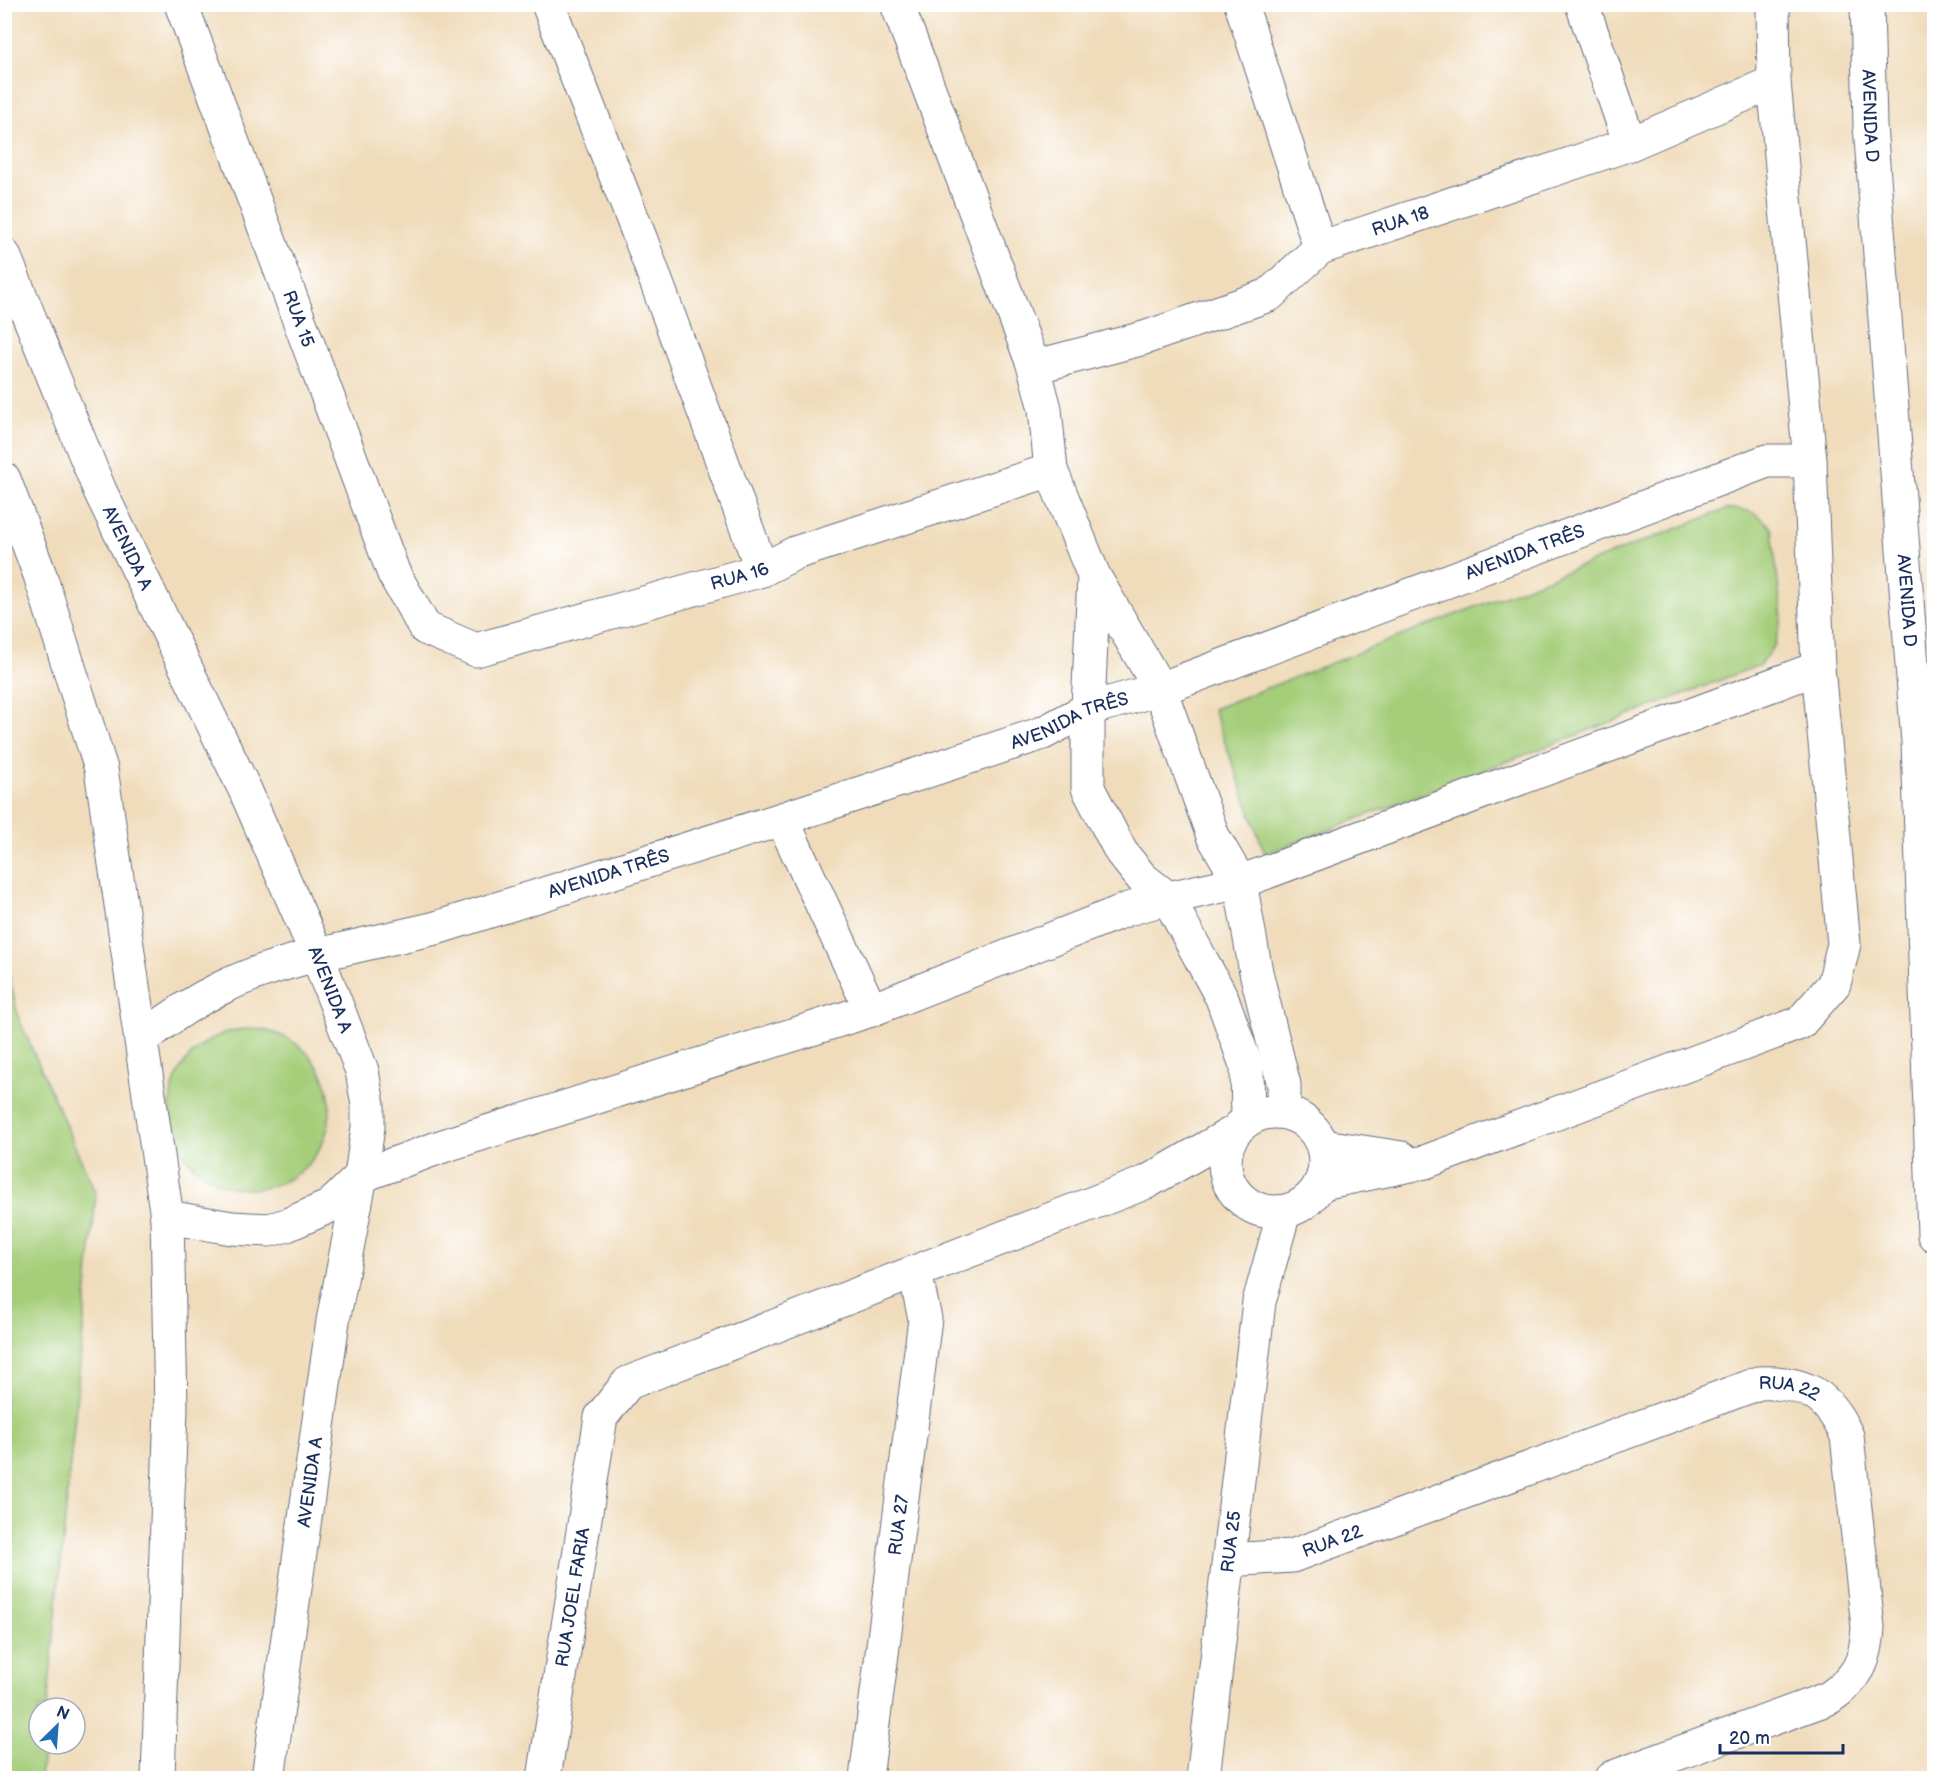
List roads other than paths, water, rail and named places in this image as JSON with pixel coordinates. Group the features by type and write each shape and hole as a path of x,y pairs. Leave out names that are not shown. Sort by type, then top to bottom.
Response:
{"street":[{"name":"RUA 15","path":"181,4 394,574 425,628"},
{"path":"548,4 641,240 762,570"},
{"path":"897,4 1034,366 1045,409 1051,470 1094,576 1160,689 1213,836 1240,882 1256,972 1284,1084 1284,1112"},
{"path":"1241,4 1320,248"},
{"path":"1582,4 1630,144"},
{"path":"1322,1183 1425,1162 1800,1023 1834,984 1844,944 1818,668 1810,461 1774,82 1773,4"},
{"name":"AVENIDA D","path":"1867,4 1870,126 1918,742 1935,1235"},
{"name":"RUA 18","path":"1034,366 1144,338 1269,295 1320,248 1630,144 1774,82"},
{"name":"AVENIDA A","path":"4,255 100,491 246,792 317,955 355,1049 362,1071 368,1105 368,1126 361,1176 333,1321 268,1779"},
{"name":"AVENIDA TRÊS","path":"142,1040 184,1008 238,979 273,966 436,928 782,819 1043,733 1088,709 1160,689 1767,460 1810,461"},
{"name":"RUA 16","path":"425,628 476,650 762,570 795,553 1051,470"},
{"path":"4,479 40,575 101,769 167,1217 171,1408 158,1779"},
{"path":"915,1273 1147,1182 1241,1126 1265,1112 1284,1112 1301,1118 1315,1130 1324,1146 1326,1165 1322,1183 1313,1196 1300,1206 1284,1212 1268,1212 1252,1207 1239,1197 1229,1183 1225,1166 1226,1148 1241,1126 1247,1068 1222,998 1168,898 1142,878 1120,852 1088,788 1088,709 1094,576"},
{"path":"167,1217 232,1228 269,1230 298,1221 330,1206 361,1176 444,1146 871,1010 1128,909 1240,882 1818,668"},
{"path":"782,819 871,1010"},
{"path":"1324,1146 1425,1162"},
{"path":"1147,1182 1183,1177 1225,1166"},
{"path":"1252,1207 1259,1302"},
{"path":"1259,1302 1284,1212"},
{"name":"RUA JOEL FARIA","path":"544,1779 601,1417 628,1383 915,1273"},
{"name":"RUA 27","path":"866,1779 925,1319 915,1273"},
{"name":"RUA 25","path":"1203,1779 1259,1302"},
{"name":"RUA 22","path":"1229,1560 1292,1556 1759,1383 1781,1382 1803,1387 1822,1398 1838,1415 1847,1436 1868,1627 1867,1649 1860,1669 1847,1686 1829,1698 1611,1779"}]}
